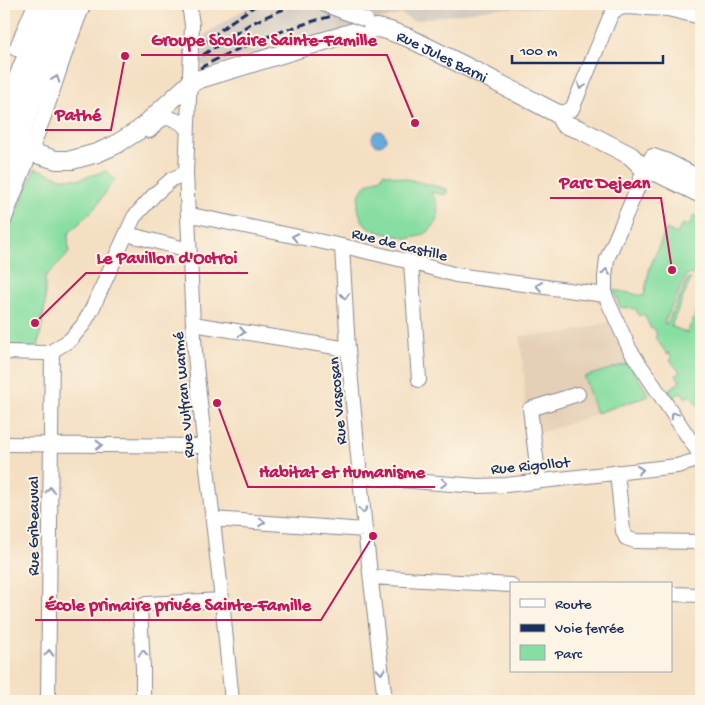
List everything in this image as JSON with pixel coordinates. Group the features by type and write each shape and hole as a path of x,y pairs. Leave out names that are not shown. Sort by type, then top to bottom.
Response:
{"main road":[{"path":"19,140 57,4"},
{"path":"4,178 69,4"},
{"path":"19,140 63,150 92,154 115,145 139,130 189,84 210,75 360,30 370,24"},
{"name":"Rue Jules Barni","path":"370,24 409,38 556,114 569,116 581,130 647,163 660,174 701,194"},
{"name":"Rue Jules Barni","path":"647,163 665,162 701,180"}],"street":[{"path":"4,81 35,4"},
{"path":"4,108 45,4"},
{"path":"4,221 19,140 84,4"},
{"name":"Rue Jules Barni","path":"323,4 370,24"},
{"path":"569,116 592,57 613,12 625,7 668,9 701,16"},
{"name":"Rue Vulfran Warmé","path":"191,8 192,25 186,172 193,324 232,701"},
{"path":"139,130 149,132 162,120 169,118 178,121 187,129"},
{"path":"699,451 630,350 605,295 605,277 608,259 647,163 701,190"},
{"path":"4,352 45,353 70,340 83,325 109,274 134,216 172,179 186,172"},
{"name":"Rue de Castille","path":"189,217 196,216 342,247 411,262 456,275 605,295"},
{"path":"126,234 189,250"},
{"name":"Rue Vascosan","path":"342,247 348,349 365,530 385,701"},
{"path":"411,262 419,380"},
{"path":"193,324 348,349"},
{"name":"Rue Gribeauval","path":"48,701 52,351"},
{"path":"539,481 530,409 578,394"},
{"path":"4,444 205,446"},
{"name":"Rue Rigollot","path":"360,477 478,486 506,485 677,466 699,451"},
{"path":"617,472 623,531 626,538 635,541 701,542"},
{"path":"213,519 365,530"},
{"path":"371,577 510,585"},
{"path":"672,594 701,595"},
{"path":"143,701 144,668 140,609 142,606 146,604 222,600"}],"shaded area":[{"path":"252,4 596,4 580,7 497,8 413,21 401,14 204,67 202,63 203,36"},
{"path":"609,322 619,346 651,396 537,434 525,404 520,336 567,333"}],"green space":[{"path":"35,168 61,178 80,179 106,171 115,179 94,209 68,234 69,253 45,277 45,305 38,348 4,346 4,241"},
{"path":"383,173 447,189 446,195 431,192 438,215 436,221 427,232 420,236 404,238 370,228 361,218 358,201 360,193 374,180 381,178"},
{"path":"694,215 701,218 701,257 693,275 687,274 664,323 667,324 688,278 691,279 671,326 687,333 701,302 701,410 690,395 686,398 681,392 673,398 668,390 680,382 676,375 680,372 670,360 672,358 669,353 667,354 655,337 657,335 654,328 651,329 644,314 639,316 636,309 620,307 614,290 644,296 650,267 666,229 677,234 682,224 689,226"},
{"path":"629,363 649,396 596,413 584,377"}],"water":[{"path":"376,131 382,131 386,138 382,145 376,145 372,141 372,135"}],"railway":[{"path":"202,45 232,21 258,4"},
{"path":"214,48 250,24 298,4"},
{"path":"200,68 245,46 292,28 340,14 389,4"},
{"path":"203,55 219,44"}],"place":[{"name":"Pathé","path":"125,56"},
{"name":"Groupe Scolaire Sainte-Famille","path":"415,123"},
{"name":"Parc Dejean","path":"672,270"},
{"name":"Le Pavillon d'Octroi","path":"35,323"},
{"name":"Habitat et Humanisme","path":"217,403"},
{"name":"École primaire privée Sainte-Famille","path":"373,536"}]}
